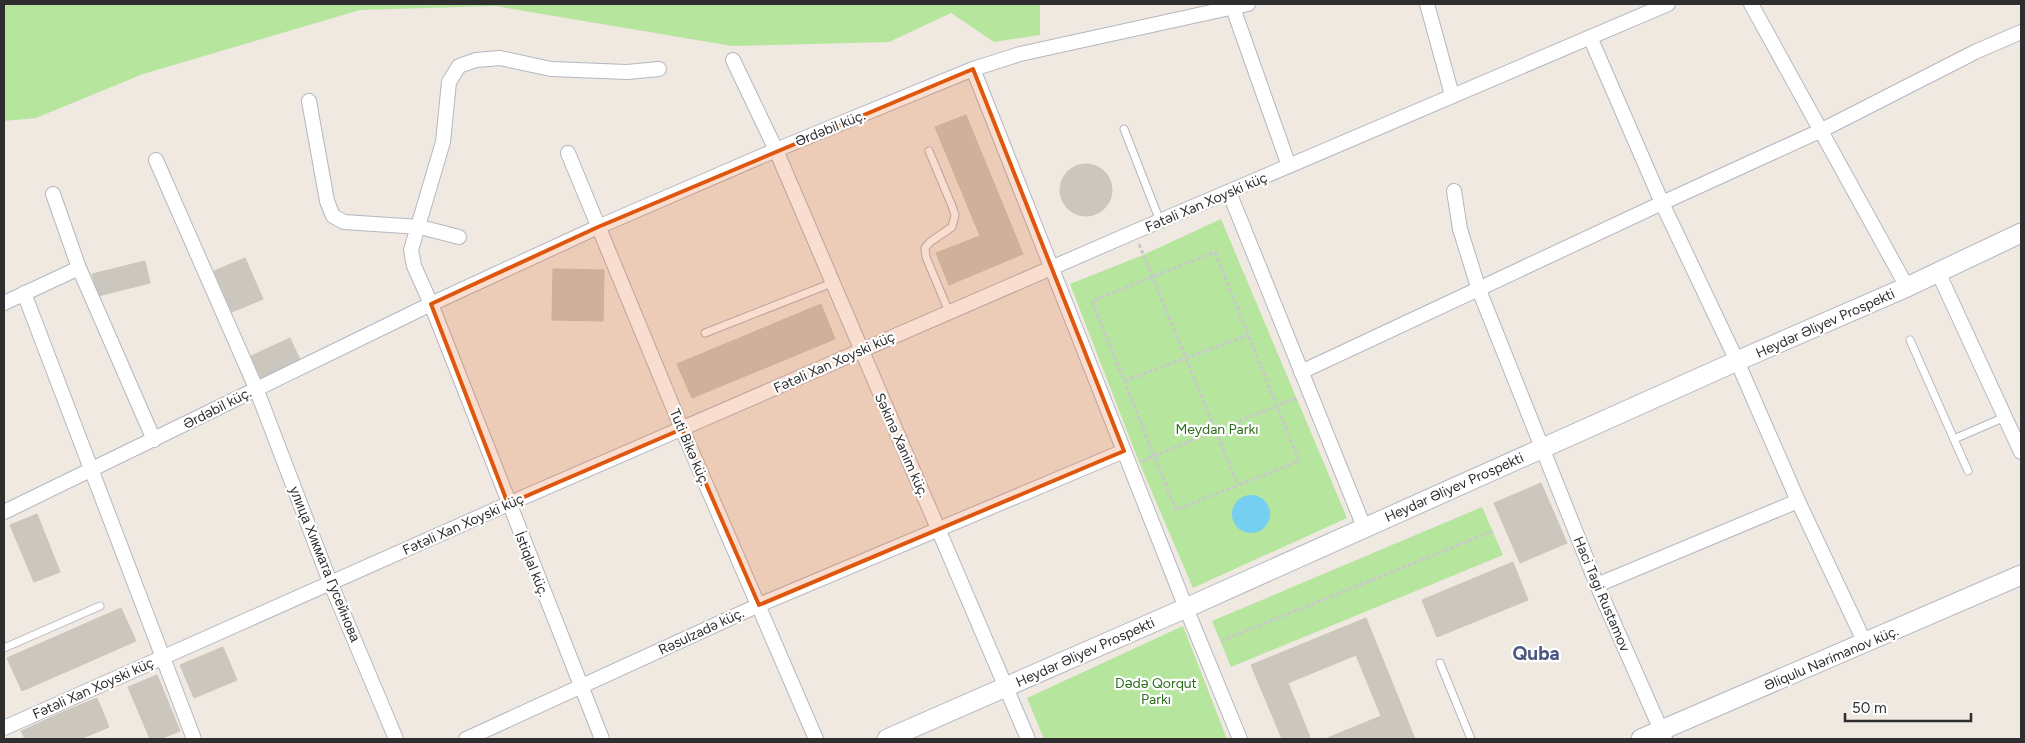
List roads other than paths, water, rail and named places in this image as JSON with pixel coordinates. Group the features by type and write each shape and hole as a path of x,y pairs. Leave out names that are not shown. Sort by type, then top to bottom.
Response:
{"street":[{"name":"Ərdəbil küç.","path":"4,512 431,304 598,227 776,150 973,69 1020,54 1248,4"},
{"path":"1427,4 1452,95"},
{"name":"Fətəli Xan Xoyski küç","path":"6,729 163,656 508,504 1134,232 1668,4"},
{"path":"1751,4 1907,287"},
{"path":"1233,8 1289,166"},
{"path":"1301,372 1822,130 1975,52 2021,32"},
{"path":"1590,37 1662,203 1737,361 1798,501 1865,643"},
{"path":"431,304 414,266 411,250 420,227 443,142 449,82 459,66 476,60 500,58 551,69 627,72 659,69"},
{"name":"Səkinə Xanim küç.","path":"733,60 776,150 860,351 939,529 1004,687 1028,739"},
{"path":"973,69 1186,608 1240,739"},
{"path":"309,101 327,201 333,216 344,222 420,227 459,238"},
{"name":"Tuti Bikə küç.","path":"568,153 682,429 816,739"},
{"name":"улица Хикмата Гусейнова","path":"156,160 256,388 330,582 396,739"},
{"name":"Haci Tagi Rustamov","path":"1454,191 1460,229 1479,290 1597,585 1663,735"},
{"path":"1229,192 1364,527"},
{"path":"53,194 79,268 154,440"},
{"name":"Heydər Əliyev Prospekti","path":"887,739 1907,287 2021,233"},
{"path":"4,303 79,268"},
{"path":"1938,272 2021,452"},
{"path":"24,293 194,739"},
{"name":"İstiqlal küç.","path":"431,304 508,504 602,739"},
{"name":"Rəsulzadə küç.","path":"466,739 759,604 1124,451"},
{"path":"1597,585 1798,501"},
{"name":"Əliqulu Nərimanov küç.","path":"1641,739 1663,735 1865,643 2021,575"}],"lane":[{"path":"1124,129 1160,221"},
{"path":"929,152 955,215 952,227 930,242 925,248 926,257 949,312"},
{"path":"705,334 832,283"},
{"path":"1910,340 1968,471"},
{"path":"1954,439 2005,417"},
{"path":"4,648 100,606"},
{"path":"1440,663 1471,739"}],"water":[{"path":"1251,495 1258,496 1264,501 1269,507 1269,521 1264,527 1258,532 1251,533 1244,532 1238,527 1233,521 1232,514 1233,507 1238,501 1244,496"}],"district":[{"name":"Quba","path":"1536,653"}],"park label":[{"name":"Meydan Parkı","path":"1217,429"},
{"name":"Dədə Qorqut Parkı","path":"1156,692"}]}
